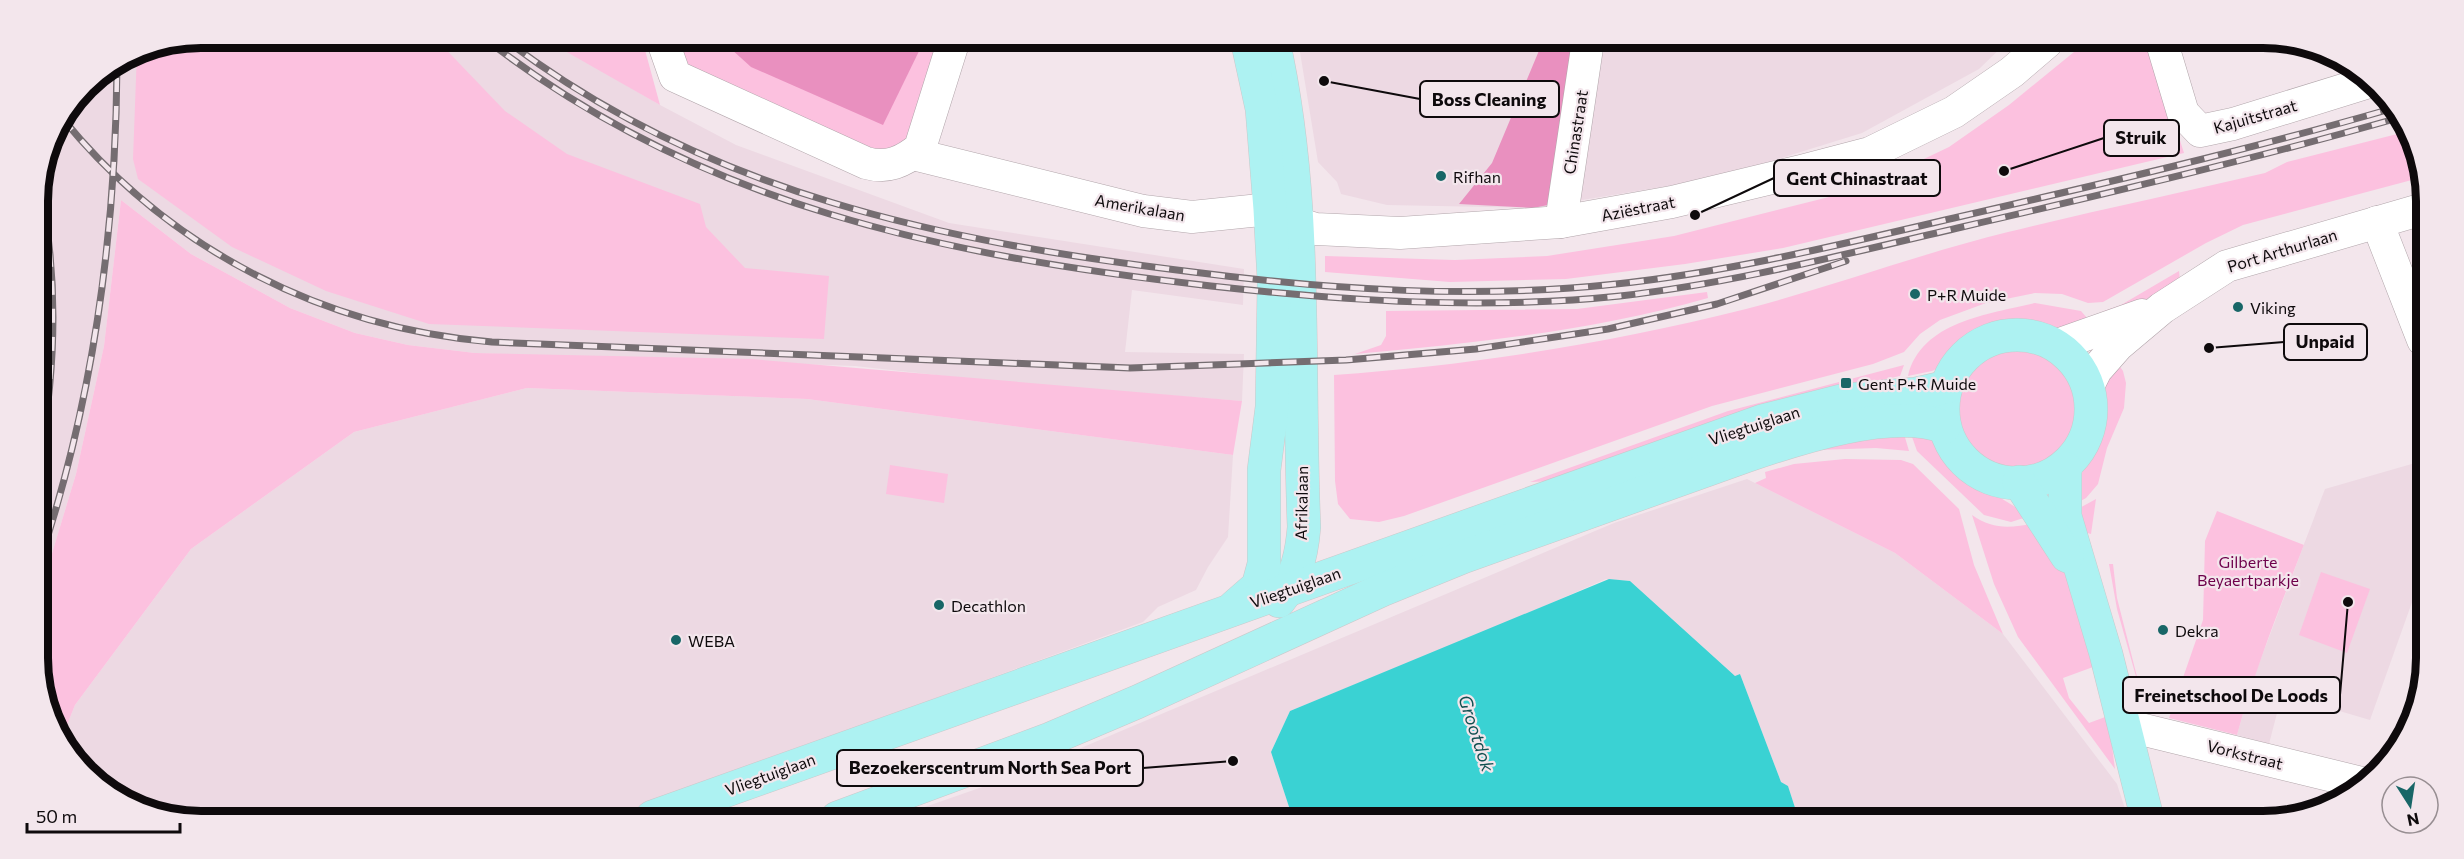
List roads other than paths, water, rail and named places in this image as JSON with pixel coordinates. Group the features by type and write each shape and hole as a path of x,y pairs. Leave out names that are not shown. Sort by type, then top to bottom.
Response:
{"main road":[{"name":"Afrikalaan","path":"1249,48 1262,109 1274,281 1272,407 1264,470 1263,540 1289,589"},
{"name":"Afrikalaan","path":"1275,48 1281,76 1299,224 1303,537 1289,589"},
{"path":"2005,335 2025,335 2057,345 2078,366 2088,386 2091,408 2088,430 2079,450 2065,468 2042,478 2019,482 1999,480 1979,472 1963,460 1944,427 1943,405 1946,387 1961,360 1985,341 2005,335"},
{"name":"Vliegtuiglaan","path":"669,811 1762,421 1845,400 1915,393 1946,387"},
{"name":"Vliegtuiglaan","path":"856,811 994,760 1137,702 1333,612 1463,556 1790,441 1828,431 1900,421 1930,422 1944,427"},
{"path":"2065,468 2065,516 2080,573 2106,654 2146,811"},
{"path":"2019,482 2028,493 2045,525 2080,573"},
{"path":"1303,537 1360,564"},
{"path":"1233,608 1258,586 1263,564 1263,540"},
{"path":"994,760 1016,736 1099,702 1219,643 1255,622 1289,589 1301,600 1333,612"}],"street":[{"path":"666,48 675,76 866,163 881,167 906,159 920,148 951,48"},
{"name":"Chinastraat","path":"1561,222 1587,48"},
{"name":"Aziëstraat","path":"1299,224 1316,229 1400,233 1561,222 1672,202 1870,153 1954,112 2012,72 2040,48"},
{"name":"Kajuitstraat","path":"2164,48 2183,113 2200,131 2233,124 2362,84"},
{"name":"Amerikalaan","path":"912,154 1143,211 1192,217 1270,209"},
{"name":"Port Arthurlaan","path":"2088,386 2096,370 2112,351 2162,308 2227,266 2416,211"},
{"path":"2377,222 2416,322"},
{"name":"Port Arthurlaan","path":"2057,345 2162,308"},
{"name":"Vorkstraat","path":"2124,725 2353,781"}],"water":[{"name":"Grootdok","path":"1609,579 1630,581 1735,676 1740,674 1781,782 1788,786 1796,811 1290,811 1271,752 1290,711"}],"railway":[{"path":"498,48 566,96 651,143 739,182 829,214 921,239 1112,274 1313,296 1415,302 1517,302 1620,296 1749,275 2127,188 2290,148 2392,120"},
{"path":"517,48 581,92 662,136 745,173 831,202 919,226 1009,245 1100,260 1246,278 1352,288 1457,292 1563,289 1659,279 1744,265 1870,238 2119,179 2386,110"},
{"path":"48,533 74,439 98,315 112,190 117,73"},
{"path":"68,124 105,166 152,207 201,243 255,274 311,300 369,320 430,334 492,342 1130,368 1346,360 1476,349 1608,329 1717,304 1846,261"},
{"path":"48,239 53,323 48,402"}],"place":[{"name":"Boss Cleaning","path":"1324,81"},
{"name":"Struik","path":"2004,171"},
{"name":"Rifhan","path":"1441,176"},
{"name":"Gent Chinastraat","path":"1695,215"},
{"name":"P+R Muide","path":"1915,294"},
{"name":"Viking","path":"2238,307"},
{"name":"Unpaid","path":"2209,348"},
{"name":"Gent P+R Muide","path":"1846,383"},
{"name":"Freinetschool De Loods","path":"2348,602"},
{"name":"Decathlon","path":"939,605"},
{"name":"Dekra","path":"2163,630"},
{"name":"WEBA","path":"676,640"},
{"name":"Bezoekerscentrum North Sea Port","path":"1233,761"}],"park label":[{"name":"Gilberte Beyaertparkje","path":"2248,570"}]}
